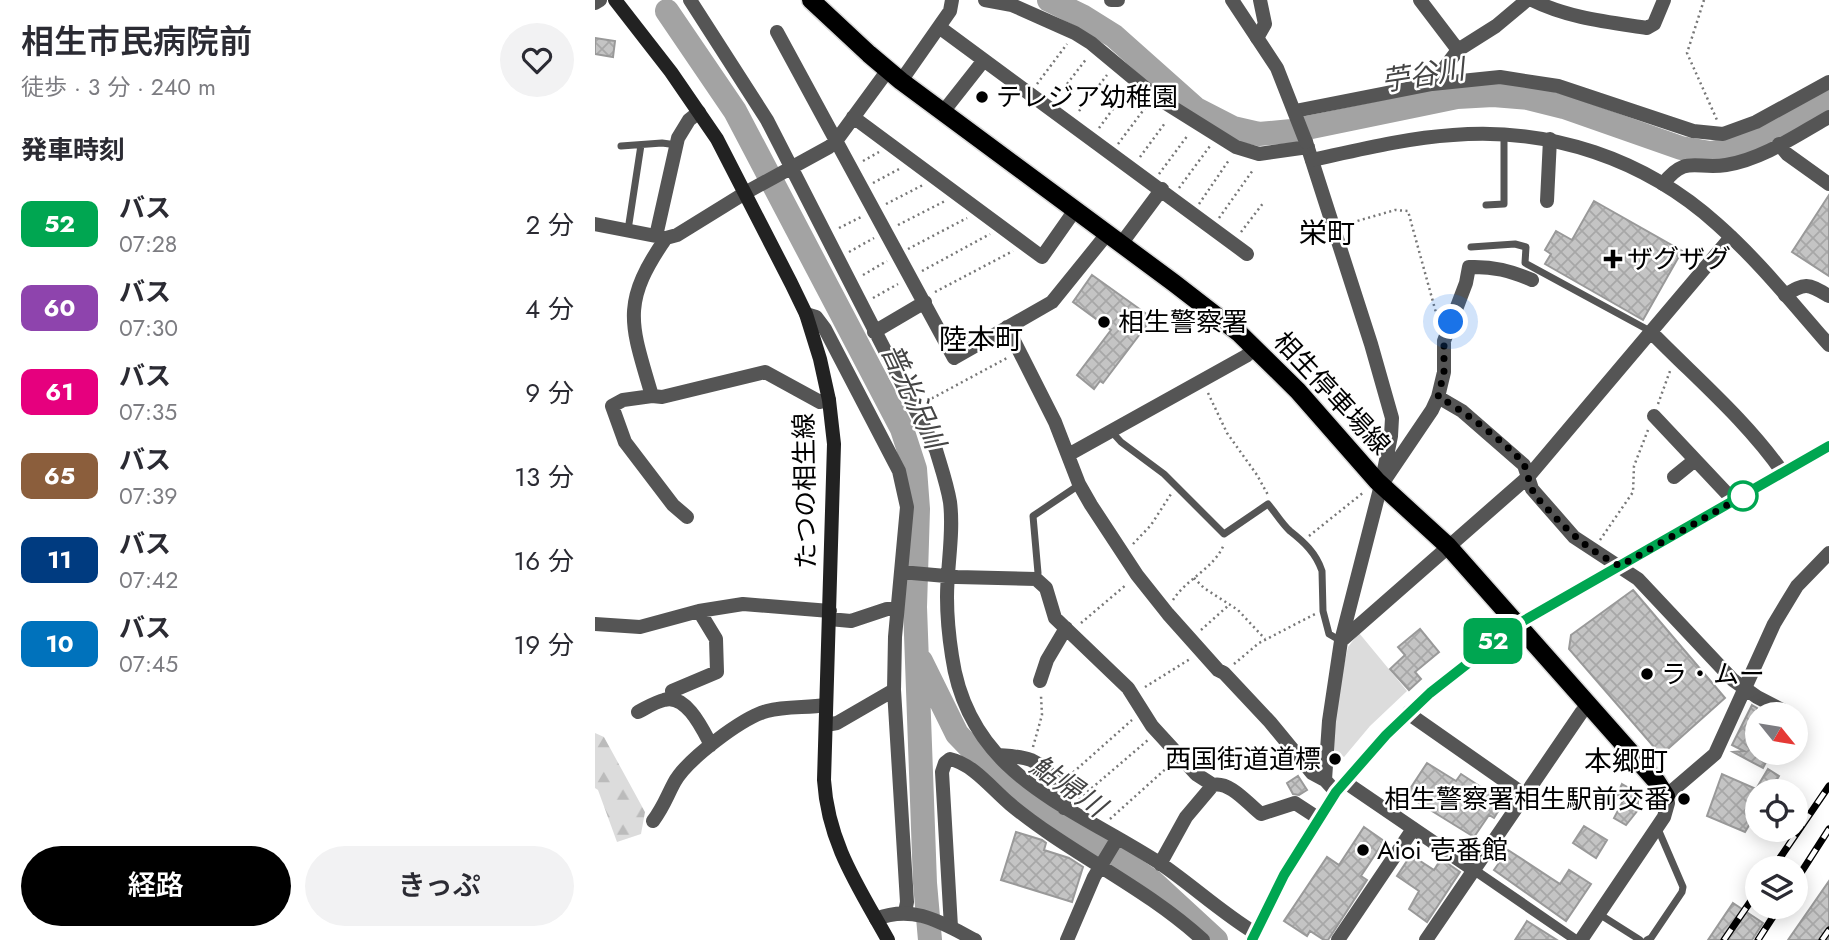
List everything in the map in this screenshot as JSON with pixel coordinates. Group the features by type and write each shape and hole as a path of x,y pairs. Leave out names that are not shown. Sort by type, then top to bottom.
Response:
{"main road":[{"name":"たつの相生線","path":"615,0 699,112 749,191 806,314 820,359 829,400 834,444 824,780 829,820 845,864 888,940"},
{"name":"相生停車場線","path":"811,0 895,75 1213,312 1255,348 1298,391 1379,483 1448,546 1589,704 1666,796"}],"street":[{"path":"595,3 600,0"},
{"path":"690,0 752,95 936,450 950,502 943,575 955,679 970,718 983,739 1014,771 1070,805 1116,841 1160,864 1254,937 1284,875 1340,787 1409,712 1464,664 1518,624 1829,446"},
{"path":"595,224 661,237 677,235 836,141 853,117 939,27 950,11 952,0"},
{"path":"985,0 1011,5 1075,33 1156,97 1196,124 1237,147 1259,153 1489,133 1550,139 1614,158 1663,184 1705,213 1731,237 1829,345"},
{"path":"1111,0 1118,0"},
{"path":"1232,0 1277,68 1296,113 1392,418 1391,436 1341,641 1329,721 1325,780"},
{"path":"1257,38 1265,24 1260,0"},
{"path":"1420,0 1458,50"},
{"path":"1432,84 1458,50 1496,26 1527,0"},
{"path":"1532,0 1551,10 1647,28 1654,24 1664,0"},
{"path":"939,27 1247,254"},
{"path":"777,32 954,358 1052,302 1162,190"},
{"path":"943,112 984,60"},
{"path":"1296,113 1432,84 1500,77 1558,86 1693,131 1723,134 1756,122 1829,82"},
{"path":"652,397 635,336 633,305 661,237 664,193 682,130 699,112"},
{"path":"853,117 1042,257 1075,210"},
{"path":"1663,184 1672,172 1682,166 1723,166 1742,162 1829,117"},
{"path":"1547,201 1550,139"},
{"path":"1779,144 1787,154 1829,184"},
{"path":"1341,641 1528,477 1731,237"},
{"path":"1379,483 1432,410 1438,397 1444,372 1444,341 1466,283 1469,267 1488,266 1508,270 1532,280"},
{"path":"1785,295 1807,285 1829,296"},
{"path":"874,332 924,300"},
{"path":"806,314 816,317 825,329 899,471 907,507 904,572 897,609 894,690 907,902 910,912"},
{"path":"1007,327 1055,422 1079,484 1137,575 1168,614 1218,670 1224,673 1270,722 1312,773 1413,829 1576,940"},
{"path":"1652,333 1678,356 1767,452 1783,473"},
{"path":"1068,455 1247,356 1255,348"},
{"path":"687,517 673,505 625,442 611,407 623,400 662,397 765,372 820,402 829,400"},
{"path":"1438,397 1462,411 1524,464 1532,489 1574,537 1638,579 1745,690 1767,702"},
{"path":"1654,416 1734,501"},
{"path":"1674,477 1695,460"},
{"path":"1581,940 1657,828 1667,810 1666,796 1715,754 1792,593 1829,553"},
{"path":"904,572 1036,579 1046,588 1055,618 1128,688 1157,732 1196,774 1213,785"},
{"path":"595,624 640,627 699,611 743,604 829,615 851,621 887,609 897,609"},
{"path":"672,691 717,672 716,639 699,611"},
{"path":"1040,681 1047,660 1068,630"},
{"path":"826,725 837,723 894,690"},
{"path":"638,712 666,699 674,699 690,711 711,745"},
{"path":"1426,940 1589,704"},
{"path":"653,821 681,774 711,745 734,728 764,712 827,705"},
{"path":"1409,712 1525,795"},
{"path":"997,755 1017,756 1032,761 1042,768 1070,805"},
{"path":"953,931 942,772 945,763 950,759 966,766 1029,819 1103,863 1203,940"},
{"path":"1160,864 1186,817 1213,785 1227,786 1261,814 1295,803 1318,818"},
{"path":"1338,940 1413,829"},
{"path":"1067,940 1116,841"},
{"path":"876,919 891,913 910,912 975,940"}],"lane":[{"path":"1486,205 1504,204 1504,135"},
{"path":"628,230 641,145"},
{"path":"621,146 677,145"},
{"path":"1471,247 1515,244 1526,247 1525,262 1652,333"},
{"path":"1110,431 1177,485 1224,534 1268,503 1288,530 1303,540 1319,563 1322,571 1323,611 1329,634 1341,641"},
{"path":"1036,579 1038,573 1033,516 1079,484"},
{"path":"1647,940 1651,938 1683,887 1657,828"},
{"path":"1599,914 1640,940"}],"path":[{"path":"1704,0 1687,53 1723,134"},
{"path":"1030,93 1075,33"},
{"path":"1050,107 1087,58"},
{"path":"1070,122 1115,64"},
{"path":"1092,139 1124,94"},
{"path":"1111,153 1145,108"},
{"path":"1132,167 1165,123"},
{"path":"1162,190 1196,124"},
{"path":"851,167 891,145"},
{"path":"1162,190 1210,146"},
{"path":"1193,213 1231,158"},
{"path":"863,189 913,162"},
{"path":"1212,228 1253,170"},
{"path":"1233,243 1264,202"},
{"path":"1334,228 1395,210 1408,211 1444,341"},
{"path":"850,282 979,211"},
{"path":"861,306 1002,228"},
{"path":"924,300 1025,245"},
{"path":"914,408 1020,352"},
{"path":"1593,550 1633,492 1634,466 1665,382 1678,356"},
{"path":"1202,380 1227,433 1269,497 1268,503"},
{"path":"1303,540 1379,483"},
{"path":"1122,553 1151,525 1177,485"},
{"path":"1168,614 1168,608 1180,589 1223,549 1224,534"},
{"path":"1068,630 1137,575"},
{"path":"1194,578 1204,588 1230,604 1265,640"},
{"path":"1191,640 1230,604"},
{"path":"1224,673 1265,640 1323,611"},
{"path":"1133,696 1160,676 1202,652"},
{"path":"1032,761 1033,742 1042,715 1040,681"},
{"path":"1058,787 1142,710"},
{"path":"1070,805 1157,732"},
{"path":"1107,822 1179,756"}],"green space":[{"path":"1359,633 1407,691 1370,726 1344,757 1332,749 1334,710 1348,647"},
{"path":"595,733 604,737 645,812 641,834 617,842 595,788"}],"building":[{"path":"595,38 615,41 613,57 595,54"},
{"path":"1829,195 1829,276 1792,252"},
{"name":"ザグザグ","path":"1594,201 1682,251 1643,320 1545,264 1551,254 1545,250 1556,231 1572,240"},
{"path":"1092,275 1152,318 1103,383 1100,381 1094,389 1077,375 1111,330 1073,302"},
{"name":"ラ・ムー","path":"1633,590 1725,698 1661,755 1569,649 1571,635"},
{"path":"1420,629 1439,652 1415,672 1421,679 1409,690 1390,669 1405,655 1398,647"},
{"path":"1745,719 1745,758 1733,752 1744,751 1732,745"},
{"path":"1427,763 1456,781 1461,774 1504,802 1494,818 1489,815 1474,837 1406,795"},
{"path":"1768,769 1779,776 1777,779 1762,779"},
{"path":"1722,774 1745,784 1745,832 1707,816"},
{"path":"1298,776 1307,790 1299,795 1293,794 1287,783"},
{"path":"1622,784 1638,793 1638,810 1626,825 1614,818 1624,799 1617,795"},
{"path":"1584,826 1607,840 1596,858 1573,843"},
{"path":"1364,827 1384,841 1361,876 1367,880 1328,940 1310,931 1307,936 1284,921 1327,857 1339,865"},
{"path":"1016,832 1042,840 1046,843 1044,850 1069,858 1083,867 1072,902 1001,880"},
{"path":"1508,850 1560,884 1569,870 1591,884 1566,921 1494,870"},
{"path":"1411,855 1434,870 1441,859 1460,872 1427,922 1409,909 1419,891 1397,876"},
{"path":"1829,881 1829,940 1788,940 1803,919 1808,919 1808,911"},
{"path":"1733,903 1745,911 1745,919 1757,919 1763,923 1752,940 1708,940"},
{"path":"1527,921 1557,940 1515,940"}],"waterway":[{"name":"苧谷川","path":"1049,0 1114,36 1196,109 1233,128 1259,134 1292,131 1457,97 1493,95 1528,98 1564,107 1681,148 1710,153 1735,149 1829,100"},
{"name":"普光沢川","path":"667,11 735,111 902,429 915,469 918,509 915,607 925,883 930,940"},
{"name":"鮎帰川","path":"921,661 957,734 987,765 1035,802 1153,882 1216,940"}],"railway":[{"path":"1781,856 1829,786"},
{"path":"1808,862 1829,829"},
{"path":"1724,940 1745,909"},
{"path":"1758,940 1772,919"},
{"path":"1822,940 1829,930"}],"bus line":[{"name":"52","path":"1252,940 1302,843 1336,792 1364,758 1430,693 1518,624 1829,446"}],"place":[{"name":"テレジア幼稚園","path":"982,97"},
{"name":"ザグザグ","path":"1613,259"},
{"name":"相生警察署","path":"1104,322"},
{"name":"ラ・ムー","path":"1647,674"},
{"name":"西国街道道標","path":"1335,759"},
{"name":"相生警察署相生駅前交番","path":"1684,799"},
{"name":"Aioi 壱番館","path":"1363,850"}],"district":[{"name":"栄町","path":"1327,233"},
{"name":"陸本町","path":"981,339"},
{"name":"本郷町","path":"1626,761"}],"route":[{"path":"1451,322 1444,341 1444,372 1438,397 1462,411 1524,464 1532,489 1541,502 1582,544 1620,566 1750,492 1743,496"}]}
